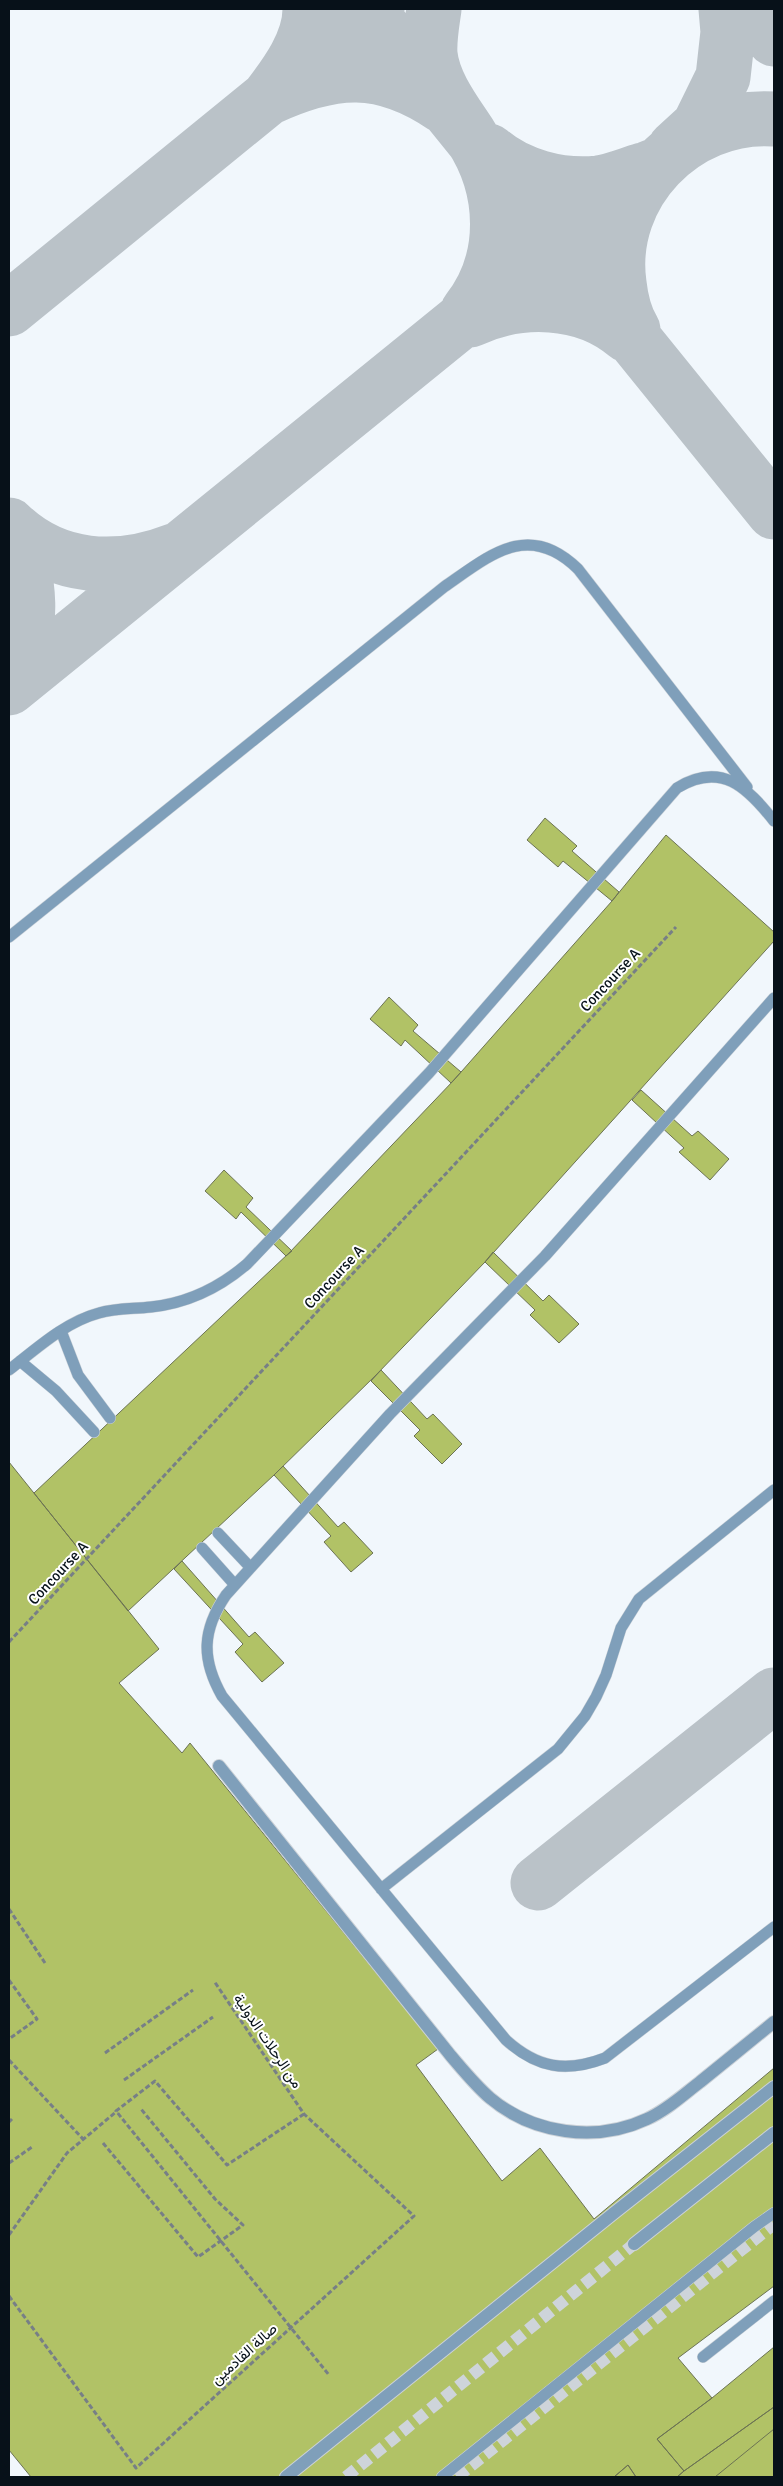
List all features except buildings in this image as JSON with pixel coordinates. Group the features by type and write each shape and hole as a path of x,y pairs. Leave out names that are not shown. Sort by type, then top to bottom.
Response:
{"street":[{"path":"220,1766 451,2056 490,2098 510,2112 531,2123 554,2130 578,2133 602,2132 625,2128 648,2119 669,2107 774,2022"},
{"path":"286,2477 614,2212 774,2087"},
{"path":"634,2244 774,2133"}],"lane":[{"path":"9,937 444,587 493,553 518,545 532,545 557,552 578,569 774,821"},
{"path":"9,1370 61,1331 97,1314 193,1298 231,1278 247,1264 429,1073 678,788 690,780 703,776 717,776 731,780 754,796"},
{"path":"774,998 545,1256 390,1414 250,1567 216,1610 209,1627 206,1645 208,1663 213,1680 222,1696 506,2040 519,2052 535,2061 552,2066 570,2067 588,2064 605,2058 774,1927"},
{"path":"61,1331 78,1375 110,1418"},
{"path":"20,1361 56,1391 94,1432"},
{"path":"381,1889 558,1749 581,1722 596,1697 606,1675 621,1628 639,1599 774,1490"},
{"path":"218,1533 250,1567"},
{"path":"202,1548 235,1585"},
{"path":"442,2477 754,2227 774,2214"},
{"path":"703,2357 774,2301"}],"path":[{"name":"Concourse A","path":"9,1642 676,927"},
{"path":"9,1909 46,1963"},
{"path":"9,1980 37,2018 9,2039"},
{"name":"من الرحلات الدولية","path":"214,1981 304,2114"},
{"path":"105,2053 193,1990"},
{"path":"124,2080 213,2017"},
{"path":"9,2060 83,2139"},
{"path":"9,2235 67,2153 155,2081 227,2165 304,2114"},
{"path":"104,2143 198,2257 243,2225 215,2199 141,2108"},
{"path":"116,2111 329,2375"},
{"name":"صالة القادمين","path":"9,2296 136,2468 414,2216 304,2114"},
{"path":"9,2163 32,2146"},
{"path":"222,2241 290,2328"}],"taxiway":[{"path":"310,9 309,21 302,45 290,68 268,98 314,81 336,76 357,75 378,77 399,83 420,92 443,106"},
{"path":"367,9 774,512"},
{"path":"9,309 377,9"},
{"path":"434,9 430,54 435,76 482,156 496,201 498,224 496,247 490,270 481,291 468,311"},
{"path":"675,148 699,126 723,77 728,32 726,9"},
{"path":"750,9 774,39"},
{"path":"633,330 625,313 621,296 619,250 626,219 639,190 658,165 682,145 710,130 741,121 774,119"},
{"path":"489,151 500,160 526,173 540,178 569,183 604,182 643,170"},
{"path":"9,688 651,167"},
{"path":"470,320 509,307 551,305 591,314 610,323 627,335"},
{"path":"9,525 27,540 47,551 67,559 88,563 132,562 176,550"},
{"path":"9,531 22,567 28,604 24,640 9,676"},
{"path":"538,1883 774,1695"}],"tunnel":[{"path":"457,2477 774,2224"},
{"path":"346,2477 634,2244"}]}
